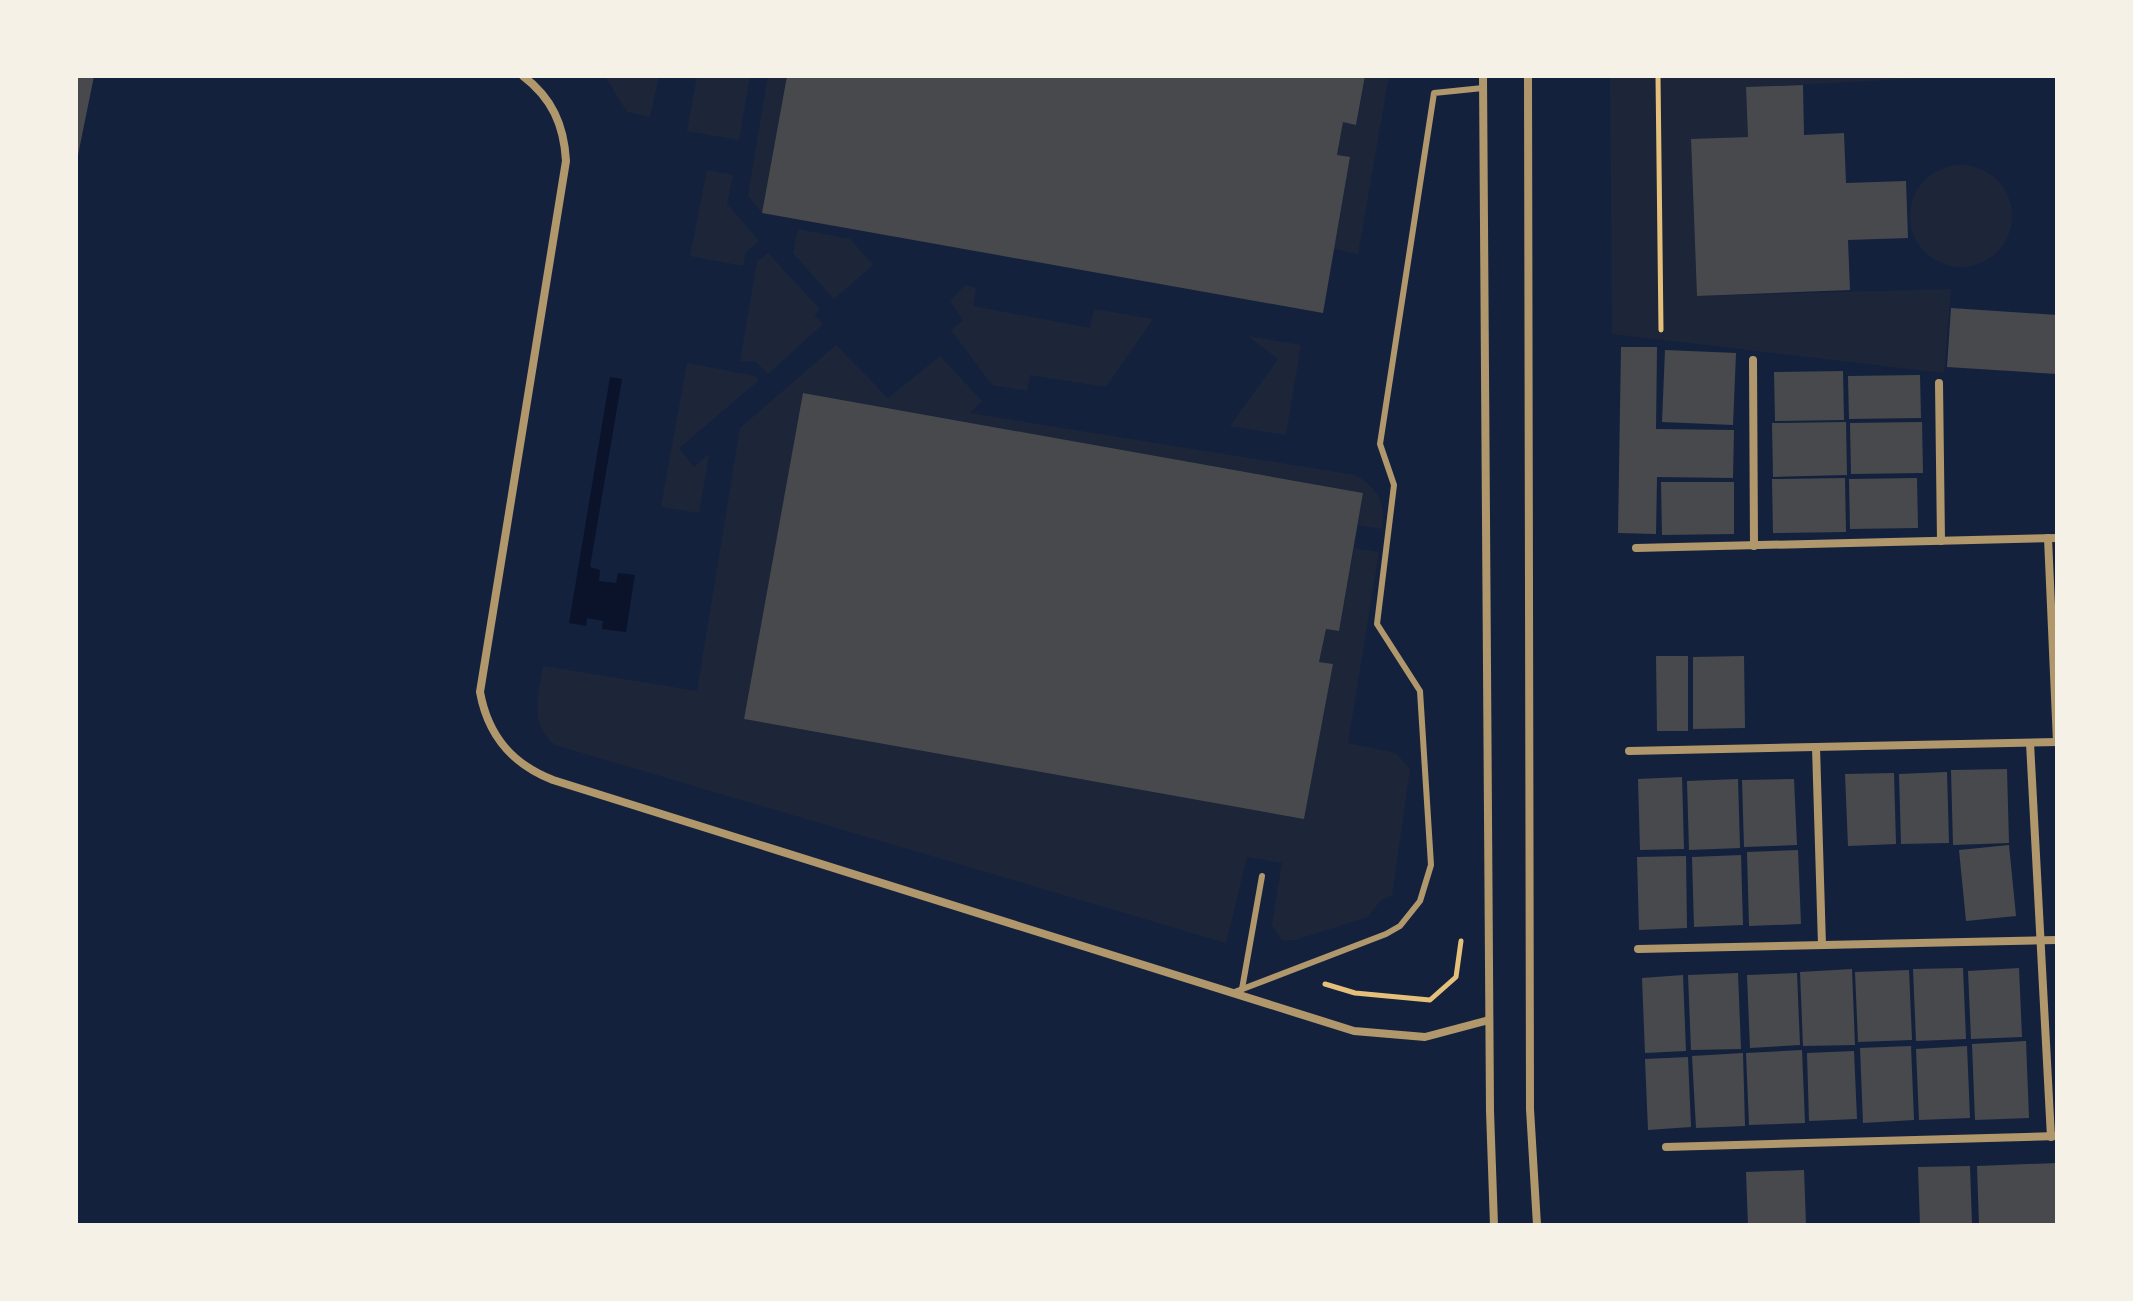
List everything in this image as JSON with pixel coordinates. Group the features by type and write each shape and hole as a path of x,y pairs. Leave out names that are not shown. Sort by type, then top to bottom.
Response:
{"street":[{"path":"523,76 548,101 559,119 566,161 480,692 483,711 499,743 532,772 553,780 1354,1031 1425,1037 1489,1020"},
{"path":"1483,76 1489,1020 1494,1225"},
{"path":"1528,76 1530,1093 1537,1225"},
{"path":"1753,360 1754,546"},
{"path":"1939,383 1941,541"},
{"path":"1629,751 2057,742 2053,538 1636,548"},
{"path":"1666,1147 2054,1136 2030,743"},
{"path":"1816,747 1822,945"},
{"path":"1638,949 2057,940"}],"lane":[{"path":"1232,993 1393,930 1411,914 1427,883 1431,865 1420,691 1377,624 1394,485 1380,444 1434,93 1483,88"},
{"path":"1242,989 1262,876"}],"path":[{"path":"1658,76 1661,330"},
{"path":"1285,972 1355,993 1430,1000 1456,977 1462,934"}],"shaded area":[{"path":"605,76 659,76 650,117 627,112"},
{"path":"697,76 750,76 739,140 687,131"},
{"path":"768,76 787,76 762,213 748,196"},
{"path":"1365,76 1389,76 1358,254 1334,249 1350,158 1337,155 1343,122 1357,124"},
{"path":"1610,76 1971,76 1746,87 1748,137 1691,140 1697,296 1951,289 1944,373 1612,334"},
{"path":"1961,165 1980,169 1997,180 2008,197 2012,216 2008,235 1997,252 1980,263 1961,267 1942,263 1925,252 1914,235 1910,216 1914,197 1925,180 1942,169"},
{"path":"707,170 733,175 727,204 759,241 746,252 743,266 690,256"},
{"path":"798,229 850,239 873,265 834,299 793,253"},
{"path":"768,253 820,309 814,315 823,324 768,374 756,362 740,361 757,262"},
{"path":"965,285 976,288 973,306 1090,328 1094,309 1153,319 1106,387 1030,375 1027,391 992,385 951,330 963,320 950,301"},
{"path":"1248,336 1301,345 1286,435 1230,426 1278,359"},
{"path":"836,345 888,398 940,356 982,401 970,413 1355,475 1379,497 1383,511 1382,529 1358,525 1363,493 804,393 744,719 1304,819 1333,664 1319,662 1326,629 1339,631 1354,548 1379,552 1348,743 1396,753 1410,769 1392,895 1380,901 1368,917 1295,940 1282,940 1272,925 1282,863 1247,857 1226,943 555,745 541,728 538,719 543,666 697,691 740,428"},
{"path":"687,363 756,376 758,381 679,448 694,467 709,454 699,513 661,507"},
{"path":"610,377 622,379 590,567 600,570 599,581 616,583 618,573 635,575 626,632 602,629 603,621 587,618 586,626 569,623"}],"building":[{"path":"76,76 94,76 77,160 76,160"},
{"path":"787,76 1365,76 1356,125 1343,122 1337,155 1350,157 1323,313 762,213"},
{"path":"1803,85 1804,135 1844,133 1846,183 1906,181 1908,238 1848,240 1850,290 1697,296 1691,139 1748,137 1746,87"},
{"path":"1951,308 2057,315 2057,374 1947,367"},
{"path":"1621,347 1657,347 1656,429 1734,430 1733,478 1657,477 1656,534 1618,533"},
{"path":"1665,350 1736,353 1733,425 1662,422"},
{"path":"1843,371 1844,420 1775,421 1774,372"},
{"path":"1920,375 1921,418 1849,419 1848,376"},
{"path":"803,393 1363,493 1339,631 1326,629 1319,662 1333,664 1304,819 744,719"},
{"path":"1846,422 1847,475 1773,477 1772,423"},
{"path":"1922,422 1923,473 1851,474 1850,423"},
{"path":"1845,478 1846,532 1773,533 1772,479"},
{"path":"1917,478 1918,528 1850,529 1849,479"},
{"path":"1661,482 1734,482 1734,534 1662,535"},
{"path":"1656,656 1688,656 1688,731 1657,731"},
{"path":"1744,656 1745,728 1693,729 1693,657"},
{"path":"2007,769 2009,843 1953,845 1951,770"},
{"path":"1947,772 1949,843 1901,844 1899,774"},
{"path":"1894,773 1896,844 1848,846 1845,774"},
{"path":"1682,777 1684,849 1640,850 1638,779"},
{"path":"1738,779 1740,848 1689,850 1687,781"},
{"path":"1794,779 1797,845 1744,847 1742,780"},
{"path":"2009,845 2016,916 1966,921 1959,850"},
{"path":"1798,850 1801,924 1749,926 1747,852"},
{"path":"1741,855 1743,925 1694,927 1692,857"},
{"path":"1686,856 1687,928 1639,930 1637,857"},
{"path":"1963,968 1966,1039 1916,1041 1913,969"},
{"path":"2019,968 2022,1037 1971,1039 1968,971"},
{"path":"1852,969 1855,1045 1803,1046 1800,972"},
{"path":"1909,970 1912,1040 1858,1042 1855,972"},
{"path":"1738,973 1741,1049 1691,1050 1688,975"},
{"path":"1797,973 1800,1045 1750,1048 1747,975"},
{"path":"1683,975 1686,1051 1645,1053 1642,978"},
{"path":"2026,1041 2029,1118 1975,1120 1972,1044"},
{"path":"1911,1046 1914,1120 1863,1123 1860,1048"},
{"path":"1967,1046 1970,1118 1919,1120 1916,1049"},
{"path":"1802,1050 1805,1123 1749,1125 1746,1053"},
{"path":"1854,1051 1857,1119 1809,1121 1807,1053"},
{"path":"1743,1053 1745,1126 1696,1128 1692,1056"},
{"path":"1688,1057 1691,1127 1648,1130 1645,1059"},
{"path":"2057,1163 2057,1225 1979,1225 1977,1166"},
{"path":"1970,1166 1972,1225 1920,1225 1918,1167"},
{"path":"1804,1170 1806,1225 1748,1225 1746,1172"}]}
